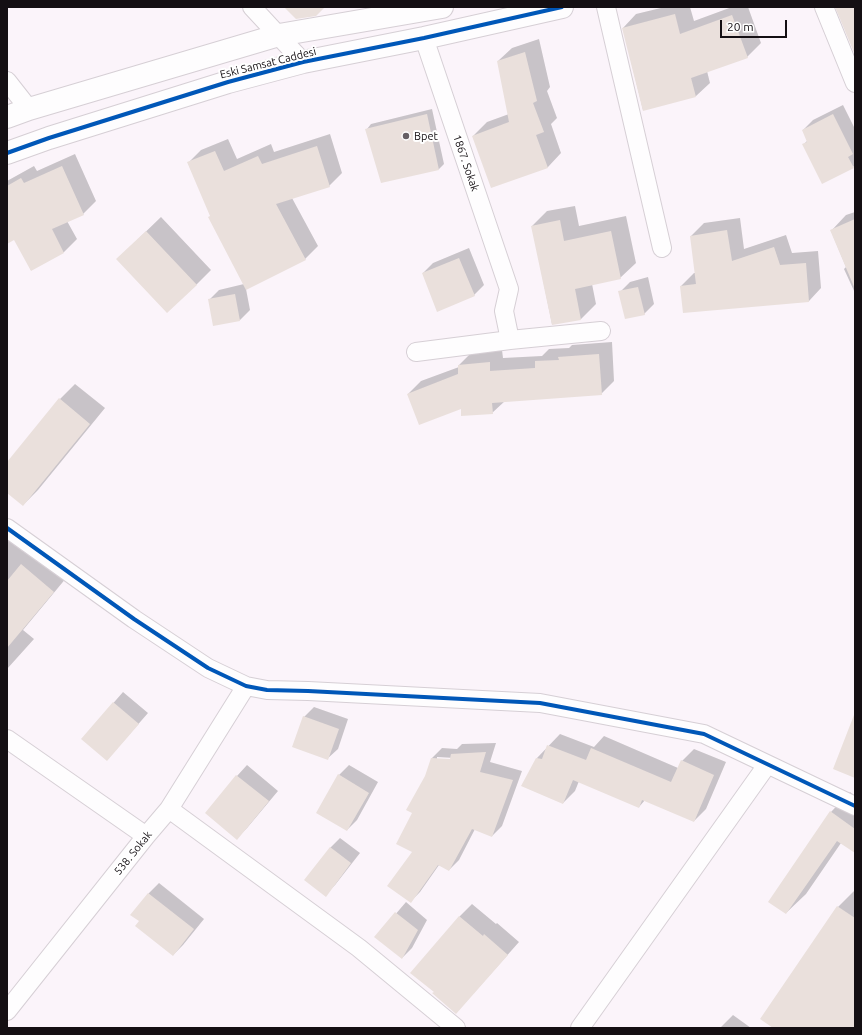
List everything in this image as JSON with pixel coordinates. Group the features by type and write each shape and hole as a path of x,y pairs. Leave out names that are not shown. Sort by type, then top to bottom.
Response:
{"street":[{"path":"252,7 303,62"},
{"name":"Eski Samsat Caddesi","path":"7,117 29,109 279,35 442,7"},
{"name":"Eski Samsat Caddesi","path":"7,153 228,82 303,62 424,38 562,7"},
{"path":"606,7 662,248"},
{"path":"824,7 855,83"},
{"name":"1867. Sokak","path":"424,38 509,289 504,311 510,340"},
{"path":"7,81 29,109"},
{"path":"416,352 510,340 601,331"},
{"path":"7,528 134,619 208,668 246,686 267,690 540,702 704,734 855,806"},
{"name":"538. Sokak","path":"7,1011 169,809 246,686"},
{"path":"7,739 146,836"},
{"path":"580,1028 767,765"},
{"path":"169,809 359,948 456,1028"}],"building":[{"path":"284,7 325,7 316,16 296,19"},
{"path":"835,7 855,7 855,55"},
{"path":"675,14 680,34 732,15 748,58 691,78 696,97 643,111 622,28"},
{"path":"525,52 537,101 533,103 544,132 536,135 548,168 491,188 472,136 509,122 497,61"},
{"path":"427,114 439,170 381,183 365,129"},
{"path":"833,114 853,154 848,157 854,168 822,184 802,144 807,142 802,130"},
{"path":"317,146 330,187 276,204 306,260 246,290 208,217 210,216 187,162 215,151 224,171 258,156 262,164"},
{"path":"62,166 84,215 52,229 64,253 31,271 14,240 7,244 7,186 21,178 24,183"},
{"path":"855,219 855,289 830,230"},
{"path":"560,220 564,241 611,231 621,279 575,289 581,320 552,325 531,226"},
{"path":"727,230 732,261 774,247 780,265 806,263 809,302 683,313 680,286 696,284 690,236"},
{"path":"146,231 197,285 167,313 116,259"},
{"path":"459,258 475,296 437,312 422,273"},
{"path":"638,287 645,315 625,319 618,291"},
{"path":"235,294 240,321 213,326 208,299"},
{"path":"599,354 602,395 492,403 493,414 461,416 461,409 419,425 407,394 458,374 458,365 490,362 490,371 535,368 535,361 559,360 558,357"},
{"path":"59,398 90,424 23,506 7,493 7,462"},
{"path":"21,564 54,592 7,648 7,581"},
{"path":"113,702 139,724 107,761 81,739"},
{"path":"855,715 855,778 833,769"},
{"path":"303,716 339,729 328,760 292,747"},
{"path":"547,745 586,760 591,748 671,782 681,760 714,775 694,822 642,800 639,808 573,780 563,804 521,786 536,758 542,759"},
{"path":"486,752 480,772 513,780 492,837 472,829 449,871 438,865 411,903 387,886 412,852 396,844 412,813 406,810 425,776 431,758 450,759 451,754"},
{"path":"338,774 369,793 347,831 316,813"},
{"path":"236,775 269,801 237,840 205,813"},
{"path":"830,811 855,829 855,853 837,841 786,914 768,902"},
{"path":"330,847 351,863 326,897 304,880"},
{"path":"148,893 194,929 173,956 135,926 139,921 130,915"},
{"path":"837,906 855,918 855,1028 773,1028 760,1019"},
{"path":"395,912 418,930 402,959 374,937"},
{"path":"459,916 483,936 484,934 508,955 456,1014 432,993 434,992 410,973"}],"cycle path":[{"path":"7,153 49,138 228,82 303,62 424,38 562,7"},
{"path":"7,528 134,619 208,668 246,686 267,690 540,703 704,734 855,806"}],"place":[{"name":"Bpet","path":"406,136"}]}
